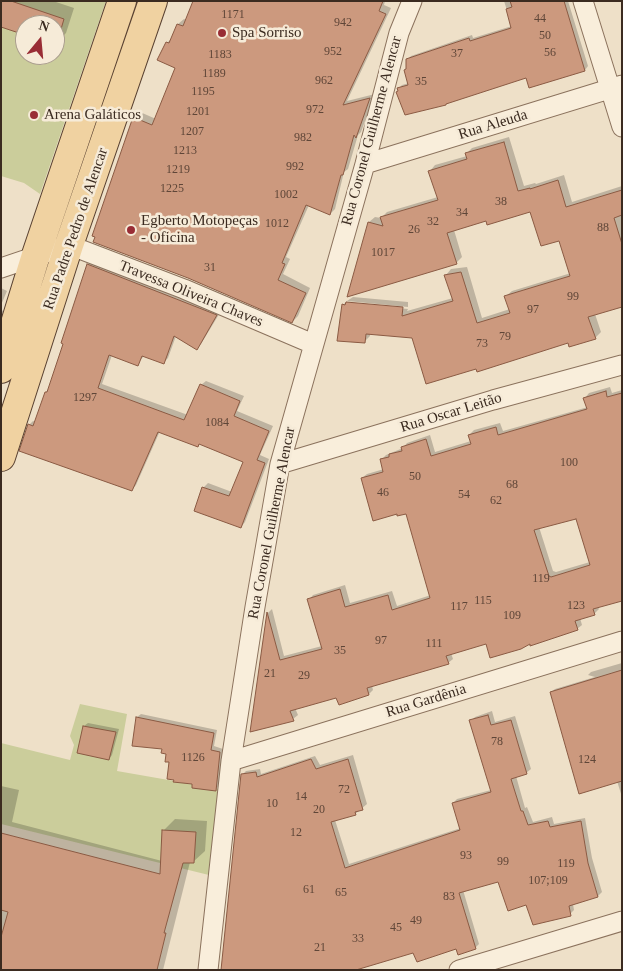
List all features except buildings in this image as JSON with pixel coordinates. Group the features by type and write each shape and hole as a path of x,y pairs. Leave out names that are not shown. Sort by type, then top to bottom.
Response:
{"main road":[{"name":"Rua Padre Pedro de Alencar","path":"1,369 36,255 122,1"},
{"name":"Rua Padre Pedro de Alencar","path":"1,457 69,245 153,1"}],"street":[{"name":"Rua Coronel Guilherme Alencar","path":"208,970 230,761 254,607 280,464 365,164 399,33 412,1"},
{"path":"583,1 616,87 622,127"},
{"name":"Rua Aleuda","path":"365,164 616,87"},
{"path":"1,268 69,245"},
{"name":"Travessa Oliveira Chaves","path":"69,245 184,289 313,344"},
{"name":"Rua Oscar Leitão","path":"280,464 493,400 622,365"},
{"name":"Rua Gardênia","path":"230,761 622,641"},
{"path":"459,970 622,921"}],"green space":[{"name":"Arena Galáticos","path":"1,1 106,1 40,194 24,183 1,176"},
{"path":"80,704 127,714 117,771 220,789 213,876 1,824 1,743 70,760 74,745 70,736"}],"place":[{"name":"Spa Sorriso","path":"222,33"},
{"name":"Arena Galáticos","path":"34,115"},
{"name":"Egberto Motopeças - Oficina","path":"131,230"}]}
